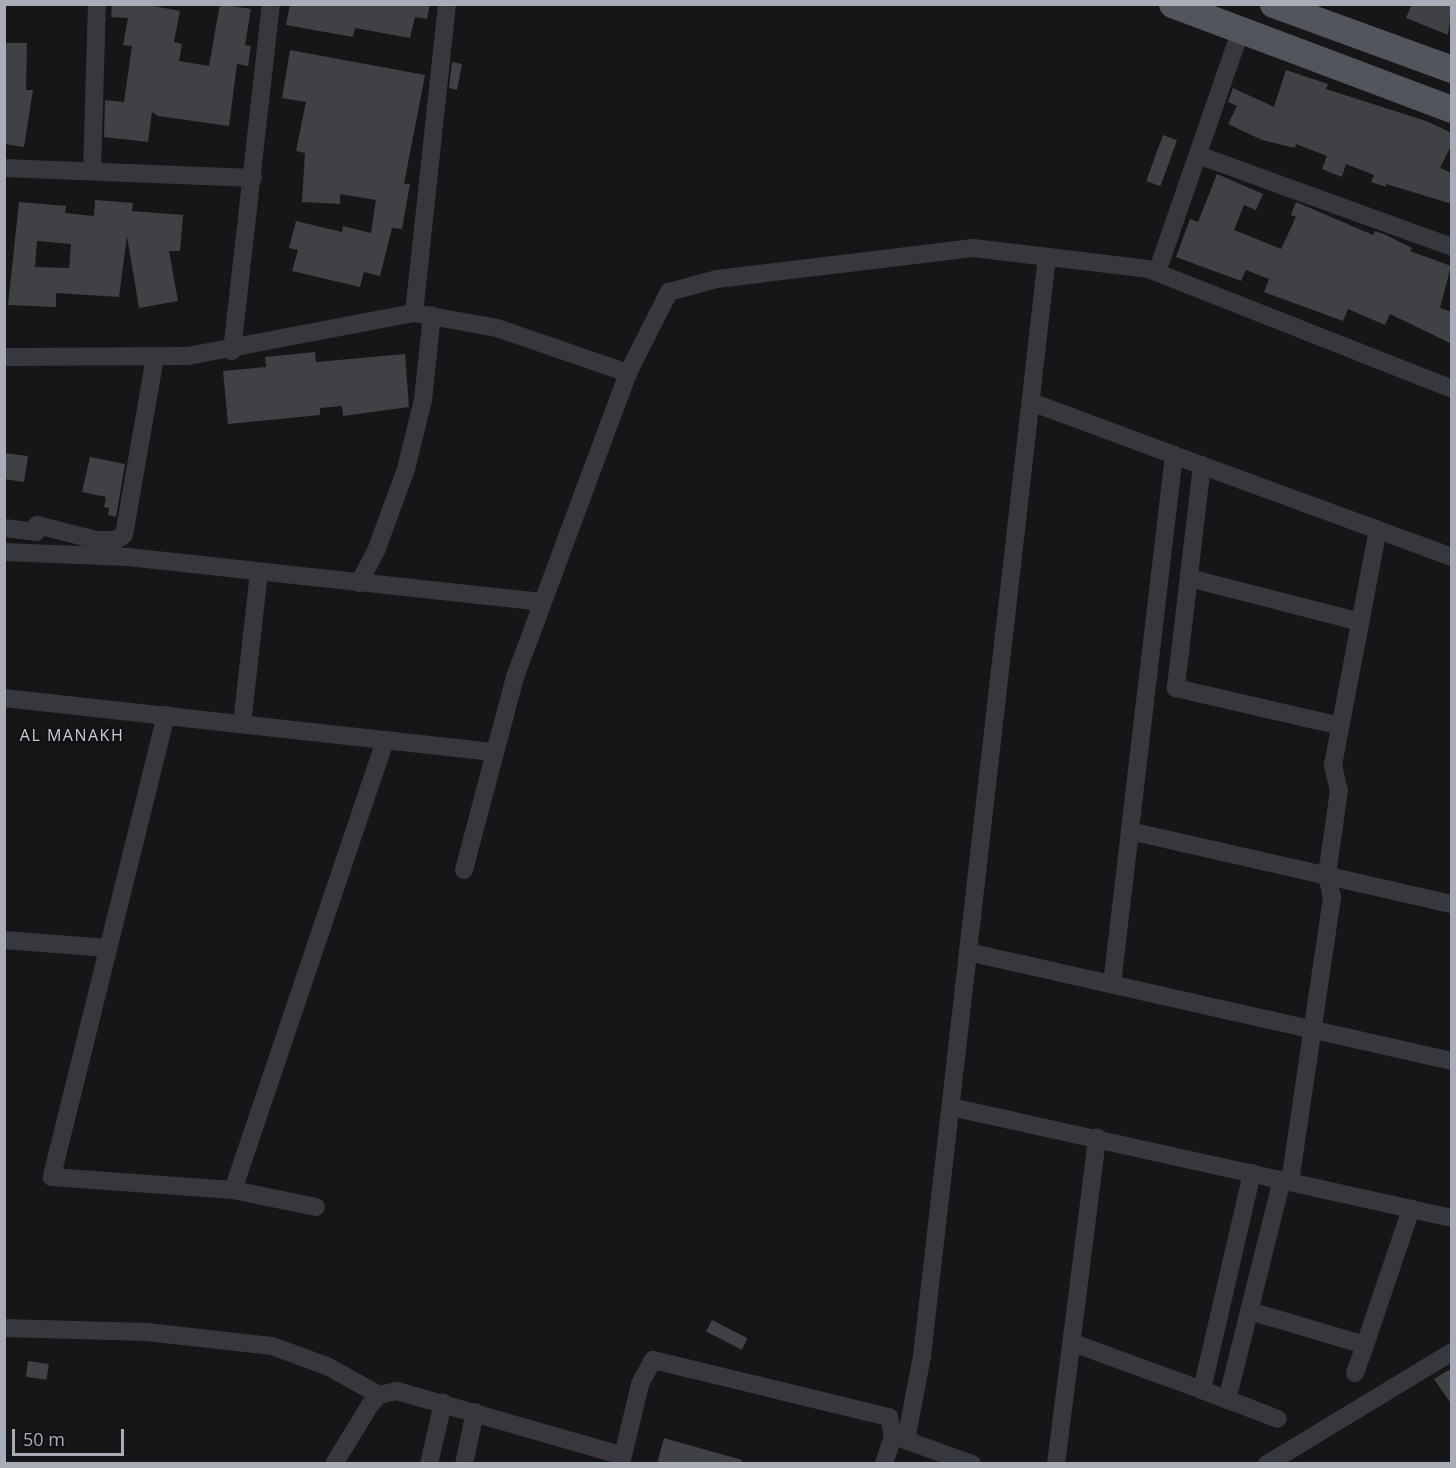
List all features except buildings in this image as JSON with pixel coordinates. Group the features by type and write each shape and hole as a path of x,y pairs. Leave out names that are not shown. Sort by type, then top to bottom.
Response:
{"main road":[{"path":"1172,4 1452,109"},
{"path":"1272,4 1452,69"}],"street":[{"path":"92,171 97,4"},
{"path":"232,351 271,4"},
{"path":"358,584 376,551 406,469 423,400 423,314 447,4"},
{"path":"1157,273 1241,30"},
{"path":"1198,155 1452,247"},
{"path":"4,168 253,178"},
{"path":"464,870 515,677 628,373 669,292 717,279 973,248 1047,257 1157,273 1452,389"},
{"path":"884,1464 899,1438 922,1356 1047,257"},
{"path":"4,357 155,357 232,351 423,314 497,328 628,373"},
{"path":"4,528 36,532 37,525 96,540 116,540 124,534 155,357"},
{"path":"1031,402 1452,557"},
{"path":"1112,984 1174,455"},
{"path":"1176,688 1202,465"},
{"path":"1227,1400 1286,1181 1313,1029 1332,897 1328,875 1339,790 1333,765 1378,530"},
{"path":"4,552 128,557 358,584 543,602"},
{"path":"242,724 259,573"},
{"path":"1189,578 1360,622"},
{"path":"1148,682 1340,726"},
{"path":"4,698 495,752"},
{"path":"166,716 52,1177 233,1190 316,1208"},
{"path":"233,1190 385,740"},
{"path":"1130,831 1452,904"},
{"path":"4,940 108,948"},
{"path":"968,952 1452,1060"},
{"path":"951,1107 1452,1218"},
{"path":"1056,1464 1097,1138"},
{"path":"1202,1390 1252,1173"},
{"path":"1355,1372 1411,1209"},
{"path":"1250,1311 1365,1345"},
{"path":"4,1328 147,1332 272,1347 327,1366 380,1395 398,1391 443,1403 622,1460 640,1384 653,1360 875,1412 889,1417 899,1438 972,1464"},
{"path":"1073,1342 1278,1419"},
{"path":"1267,1464 1452,1352"},
{"path":"334,1464 380,1395"},
{"path":"429,1464 443,1403"},
{"path":"464,1464 475,1412"}],"district":[{"name":"AL MANAKH","path":"72,735"}]}
